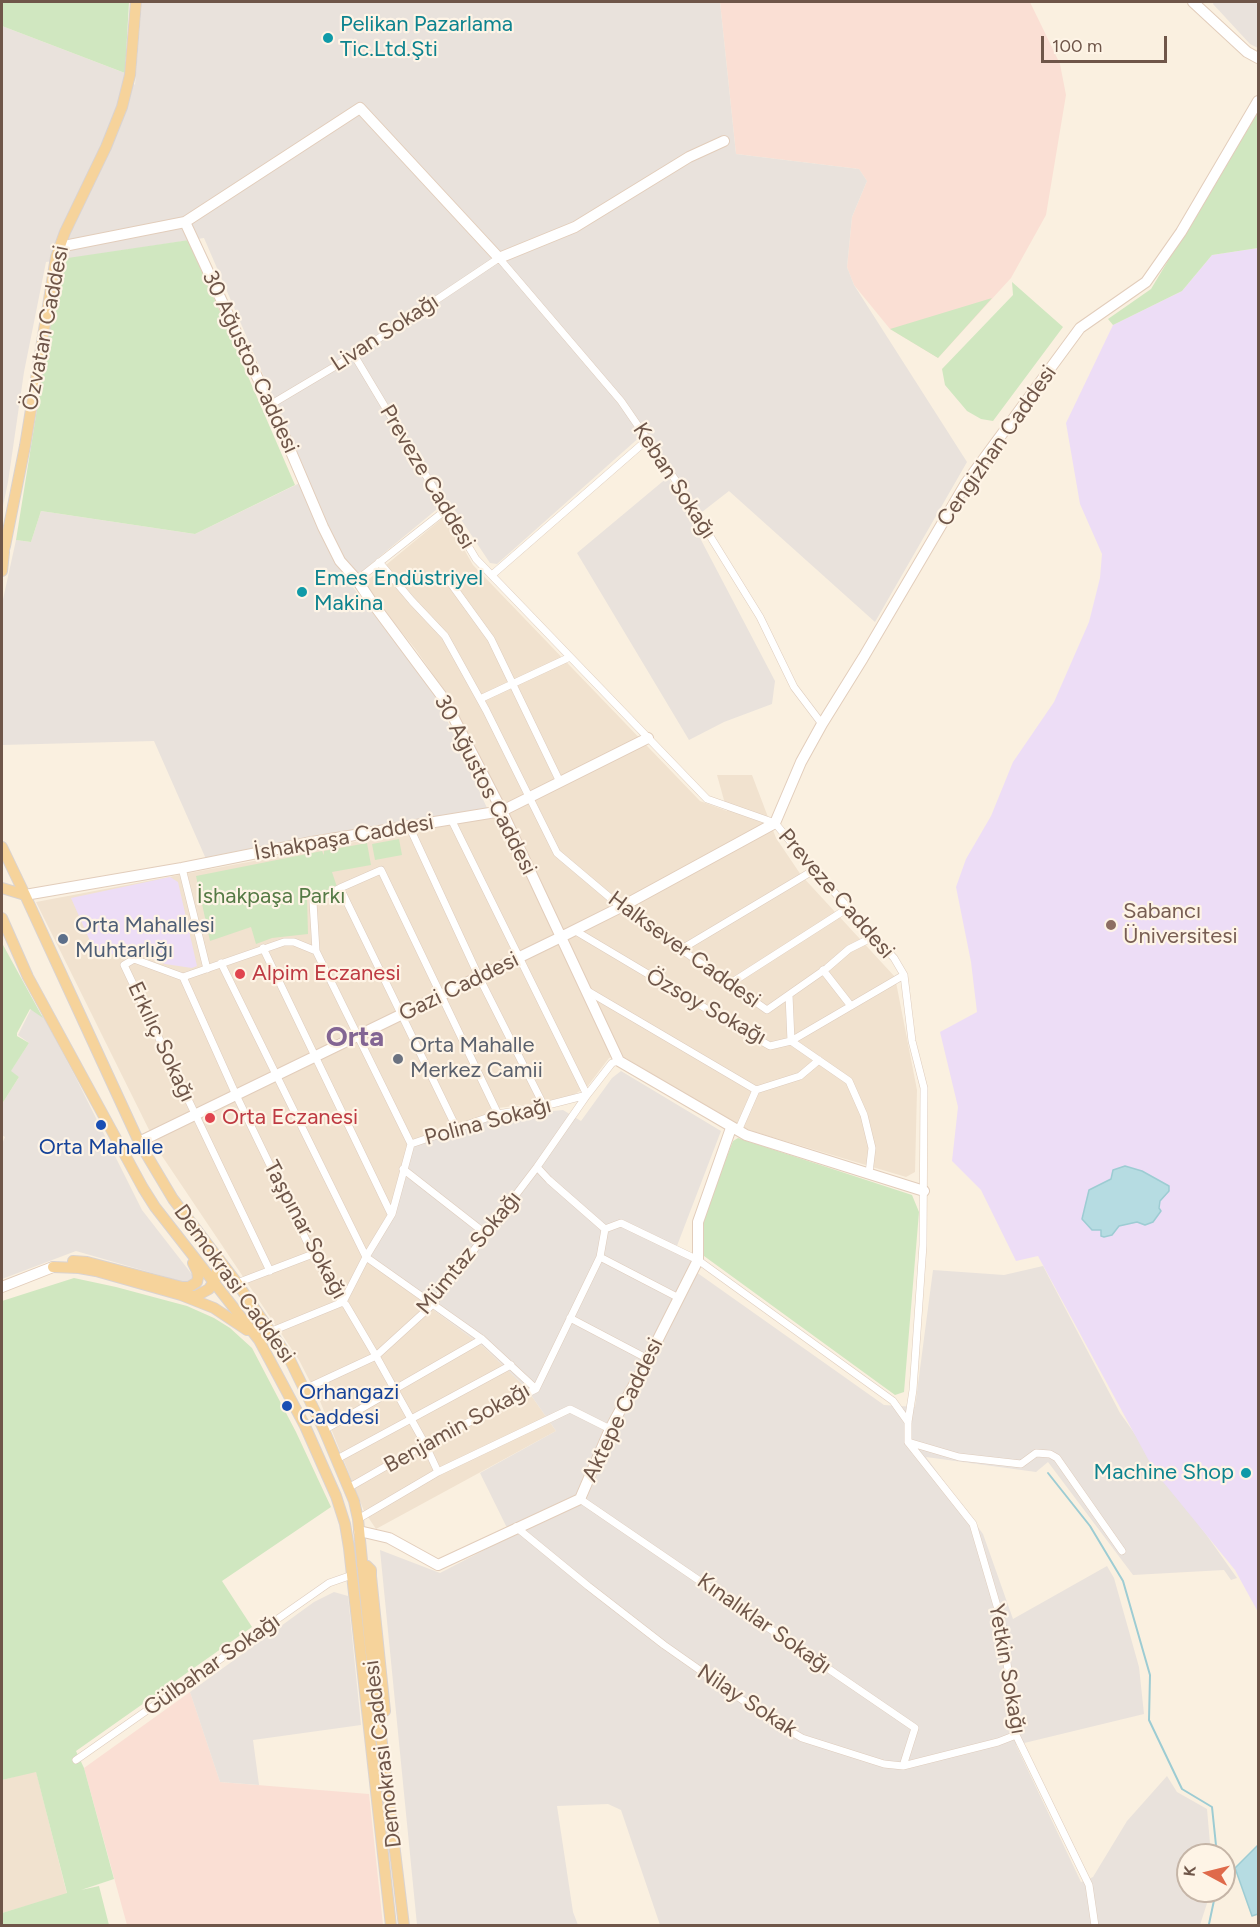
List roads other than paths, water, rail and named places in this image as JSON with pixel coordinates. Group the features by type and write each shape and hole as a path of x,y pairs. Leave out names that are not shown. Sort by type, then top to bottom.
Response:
{"main road":[{"name":"Özvatan Caddesi","path":"2,571 3,551 25,446 53,271 59,247 106,147 122,106 130,75 136,2"},
{"name":"Demokrasi Caddesi","path":"2,847 139,1142 166,1190 237,1282 290,1360 306,1389 348,1488 358,1519 404,1926"},
{"path":"2,888 26,895"},
{"name":"Demokrasi Caddesi","path":"2,918 28,977 155,1208 259,1340 305,1426 336,1496 346,1532 352,1575 391,1926"},
{"path":"134,1170 132,1152 139,1142"},
{"path":"53,1267 68,1262 87,1262 189,1287 197,1282 197,1271 180,1239"},
{"path":"181,1295 202,1294 214,1282 218,1266 217,1258"},
{"path":"53,1267 96,1271 181,1295 227,1315 259,1340"},
{"path":"352,1575 353,1570 362,1564"}],"street":[{"path":"1192,2 1247,52 1258,58"},
{"name":"Cengizhan Caddesi","path":"775,823 801,762 822,724 966,483 1080,328 1146,282 1181,232 1258,101"},
{"path":"59,247 186,222 360,108 499,258 575,227 689,157 724,141"},
{"name":"30 Ağustos Caddesi","path":"186,222 340,561 357,580 444,699 502,811 619,1061"},
{"name":"Keban Sokağı","path":"499,258 621,401 648,439 760,617 794,687 822,724"},
{"name":"Livan Sokağı","path":"270,405 354,355 499,258"},
{"name":"Preveze Caddesi","path":"354,355 476,558 707,800 775,823 873,937 894,958 904,975 912,1041 924,1088 923,1245 913,1390 908,1422"},
{"path":"492,575 648,439"},
{"path":"357,580 447,510"},
{"path":"379,562 445,636 480,699 529,797"},
{"path":"449,581 492,639 560,782"},
{"path":"480,699 570,657"},
{"name":"İshakpaşa Caddesi","path":"26,895 182,868 312,842 502,811 648,738"},
{"name":"Halksever Caddesi","path":"529,797 557,853 621,907 768,1010 849,949 873,937"},
{"path":"451,819 587,1095 612,1063 619,1061 735,1129 924,1191"},
{"name":"Gazi Caddesi","path":"139,1142 621,907 775,823"},
{"path":"409,826 479,977 544,1106"},
{"path":"182,868 207,969"},
{"path":"411,1144 316,951 313,902 381,870 498,1114"},
{"path":"680,950 814,870"},
{"path":"340,888 456,1127"},
{"path":"731,983 848,908"},
{"name":"Özsoy Sokağı","path":"574,930 770,1046 791,1041 849,1081 864,1114 872,1148 869,1173"},
{"path":"183,977 284,942 294,942 316,951"},
{"path":"263,948 392,1214"},
{"name":"Erkılıç Sokağı","path":"183,977 134,959 124,965 270,1271"},
{"path":"221,963 366,1257 482,1340 536,1389"},
{"path":"824,970 851,1006"},
{"path":"789,995 791,1041 904,975"},
{"name":"Taşpınar Sokağı","path":"183,977 236,1095 313,1254 376,1356 438,1472"},
{"path":"585,989 756,1090"},
{"path":"735,1129 756,1090 800,1076 819,1060"},
{"name":"Polina Sokağı","path":"343,1302 392,1214 411,1144 498,1114 587,1095"},
{"name":"Mümtaz Sokağı","path":"306,1389 376,1356 432,1305 537,1167 587,1095"},
{"name":"Aktepe Caddesi","path":"359,1531 389,1538 438,1564 580,1499 609,1429 648,1359 698,1260 698,1222 735,1129"},
{"path":"537,1167 605,1229 621,1223 698,1260 893,1401 908,1422 908,1442 959,1457 1021,1464 1036,1453 1050,1454 1057,1458 1122,1551"},
{"path":"403,1169 486,1234"},
{"name":"Benjamin Sokağı","path":"348,1488 425,1444 536,1389 600,1257 605,1229"},
{"path":"237,1282 313,1254"},
{"path":"600,1257 679,1298"},
{"path":"2,1287 53,1267"},
{"path":"272,1332 343,1302"},
{"path":"570,1318 648,1359"},
{"path":"324,1430 482,1340"},
{"path":"337,1459 511,1365"},
{"path":"358,1519 438,1472 570,1410 609,1429"},
{"name":"Yetkin Sokağı","path":"908,1442 973,1524 1002,1623 1016,1735 1089,1885 1095,1926"},
{"name":"Kınalıklar Sokağı","path":"580,1499 915,1728 903,1766"},
{"name":"Nilay Sokak","path":"516,1527 656,1639 771,1720 802,1738 884,1764 903,1766 998,1742 1016,1735"},
{"name":"Gülbahar Sokağı","path":"76,1760 329,1583 352,1575"}],"water":[{"path":"1125,1166 1142,1171 1169,1186 1169,1191 1160,1201 1161,1211 1153,1222 1145,1225 1137,1222 1119,1226 1112,1235 1104,1237 1101,1236 1101,1230 1092,1230 1082,1219 1089,1190 1111,1179 1113,1170"},
{"path":"1258,1845 1258,1914 1252,1916 1236,1867"}],"waterway":[{"path":"1048,1473 1090,1526 1123,1581 1150,1675 1149,1720 1182,1789 1212,1807 1216,1843"},
{"path":"1209,1924 1213,1903"}],"place":[{"name":"Pelikan Pazarlama Tic.Ltd.Şti","path":"328,38"},
{"name":"Emes Endüstriyel Makina","path":"302,592"},
{"name":"Sabancı Üniversitesi","path":"1111,925"},
{"name":"Orta Mahallesi Muhtarlığı","path":"63,939"},
{"name":"Alpim Eczanesi","path":"240,974"},
{"name":"Orta Mahalle Merkez Camii","path":"398,1059"},
{"name":"Orta Eczanesi","path":"210,1118"},
{"name":"Orta Mahalle","path":"101,1125"},
{"name":"Orhangazi Caddesi","path":"287,1406"},
{"name":"Machine Shop","path":"1246,1473"}],"district":[{"name":"Orta","path":"355,1038"}],"park label":[{"name":"İshakpaşa Parkı","path":"271,897"}]}
